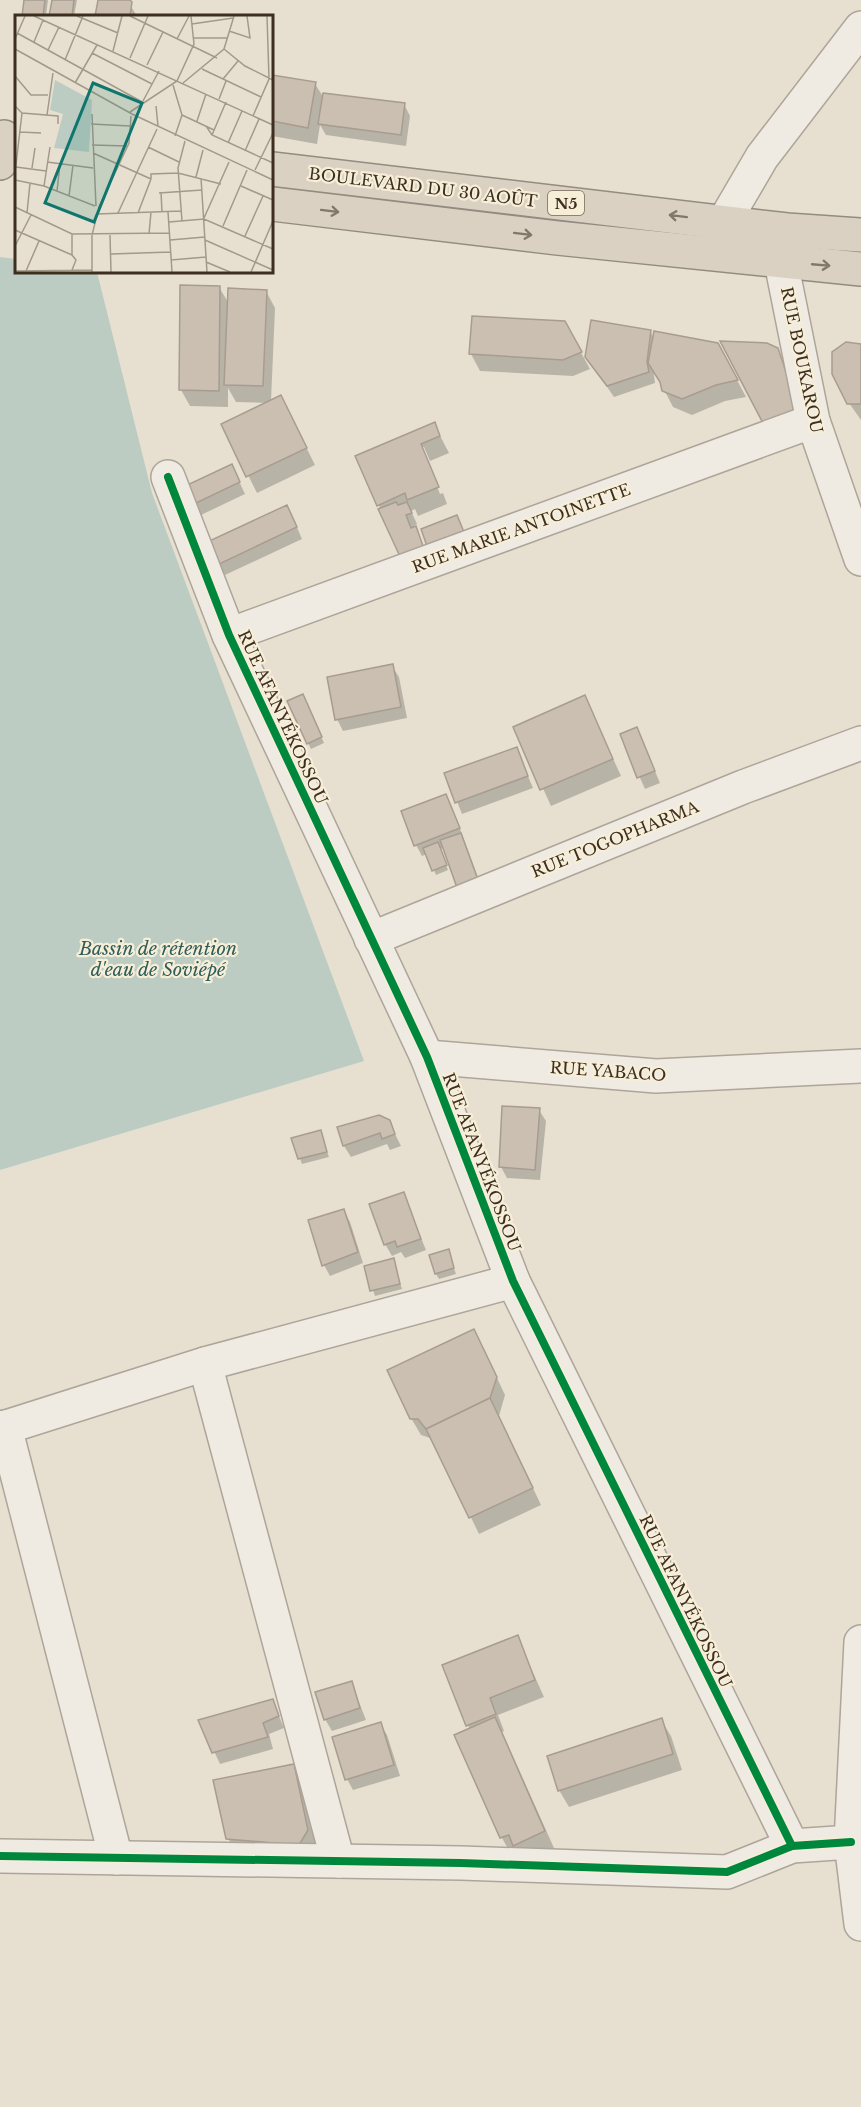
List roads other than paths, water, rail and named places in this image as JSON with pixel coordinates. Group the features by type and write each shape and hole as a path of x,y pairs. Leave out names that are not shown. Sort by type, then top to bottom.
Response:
{"highway":[{"path":"0,169 15,171"},
{"name":"BOULEVARD DU 30 AOÛT","path":"273,169 722,237 781,262 861,269"},
{"name":"BOULEVARD DU 30 AOÛT","path":"273,204 557,238 722,237 787,230 861,235"},
{"path":"781,262 787,230"}],"street":[{"path":"722,237 762,157 861,28"},
{"name":"RUE BOUKAROU","path":"781,262 813,421 861,559"},
{"name":"RUE MARIE ANTOINETTE","path":"229,635 813,421"},
{"name":"RUE AFANYÉKOSSOU","path":"168,477 229,635 427,1057 513,1281 792,1846"},
{"name":"RUE TOGOPHARMA","path":"370,939 742,787 861,743"},
{"name":"RUE YABACO","path":"427,1057 656,1076 861,1066"},
{"path":"116,1858 3,1428 205,1364 513,1281"},
{"path":"205,1364 338,1861"},
{"path":"861,1642 852,1842 861,1924"},
{"path":"0,1856 338,1861 728,1872 792,1846 852,1842"}],"water":[{"name":"Bassin de rétention d'eau de Soviépé","path":"0,257 15,259 15,273 97,273 152,493 364,1061 0,1170"}]}
